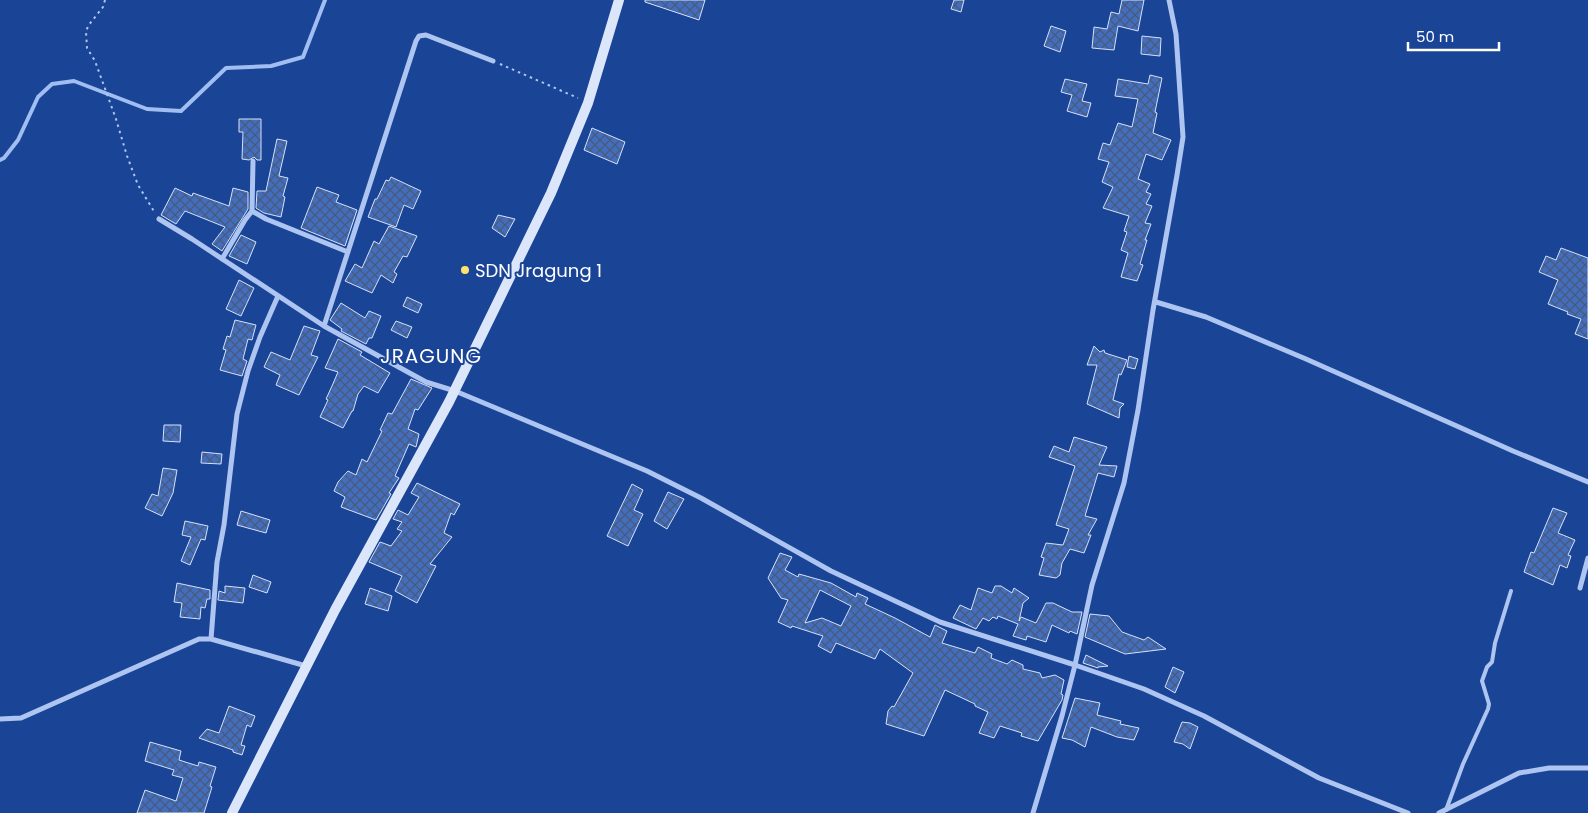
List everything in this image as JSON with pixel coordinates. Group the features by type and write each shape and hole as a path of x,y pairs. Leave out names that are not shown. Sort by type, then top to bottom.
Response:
{"main road":[{"path":"232,813 335,610 454,391 551,193 588,103 620,0"}],"street":[{"path":"1033,813 1062,716 1092,585 1124,483 1138,410 1183,137 1176,34 1169,0"},
{"path":"324,326 419,36 426,36 493,61"},
{"path":"222,259 252,211 253,161"},
{"path":"252,211 266,219 348,252"},
{"path":"159,220 324,326 426,382 454,391 647,470 831,571 940,622 1144,689 1204,716 1319,778 1408,813"},
{"path":"211,639 217,562 224,525 237,414 248,371 278,296"},
{"path":"1156,302 1206,317 1588,482"},
{"path":"1580,588 1588,558"},
{"path":"0,719 21,718 199,639 211,639 306,666"},
{"path":"1439,813 1519,773 1549,768 1588,768"}],"lane":[{"path":"1446,810 1463,764 1488,709 1489,704 1482,681 1487,667 1492,662 1495,643 1511,590"}],"path":[{"path":"105,0 103,7 88,26 86,32 87,48 95,61 138,185 159,220"},
{"path":"493,61 588,103"}],"building":[{"path":"645,0 705,0 699,20 645,2"},
{"path":"954,0 964,0 961,12 951,9"},
{"path":"1122,0 1144,0 1138,31 1118,26 1114,50 1092,48 1094,27 1107,29 1111,12 1119,14"},
{"path":"1051,26 1066,31 1060,52 1044,46"},
{"path":"1142,36 1161,38 1160,56 1141,54"},
{"path":"1150,75 1162,78 1153,133 1171,140 1162,160 1146,154 1138,179 1150,184 1146,192 1151,194 1146,204 1152,206 1145,223 1151,224 1145,240 1147,240 1140,264 1143,265 1137,281 1121,277 1128,253 1121,250 1127,232 1124,231 1129,216 1103,208 1113,187 1102,182 1109,162 1098,159 1103,143 1110,145 1118,123 1132,127 1138,99 1115,96 1118,79 1148,84"},
{"path":"1065,79 1087,84 1082,101 1091,103 1087,117 1067,111 1072,95 1061,92"},
{"path":"239,119 261,119 261,160 257,160 254,157 249,160 242,159 243,132 239,132"},
{"path":"592,128 625,142 617,164 584,150"},
{"path":"277,139 287,141 279,176 288,178 283,196 285,197 281,217 264,213 256,208 257,191 266,191"},
{"path":"391,177 421,191 413,209 404,205 396,227 368,217 375,199 377,199 386,180 389,181"},
{"path":"317,187 339,195 336,202 357,210 345,246 301,228"},
{"path":"175,188 192,196 193,193 229,206 233,188 248,192 248,209 222,251 212,244 225,227 185,211 176,224 161,215"},
{"path":"498,215 515,219 505,237 492,228"},
{"path":"389,226 417,236 407,257 403,256 394,272 397,274 393,283 381,275 372,293 345,281 355,264 362,268 374,241 379,244"},
{"path":"241,235 256,242 247,264 229,256"},
{"path":"1561,248 1588,258 1588,339 1575,334 1581,319 1548,304 1558,280 1539,272 1546,256 1556,260"},
{"path":"239,280 254,288 241,316 226,309"},
{"path":"407,297 422,304 418,313 403,306"},
{"path":"341,303 365,318 369,311 381,316 372,338 369,338 366,344 341,331 342,329 330,320"},
{"path":"235,320 256,325 252,340 248,339 243,359 247,361 242,376 220,370 226,350 223,349 227,336 230,337"},
{"path":"396,321 412,327 407,338 391,330"},
{"path":"304,326 320,331 311,355 318,357 299,395 276,385 280,375 264,367 271,352 290,360"},
{"path":"338,339 362,352 360,355 390,373 378,393 364,386 358,394 353,411 343,428 320,417 338,372 325,368"},
{"path":"1094,346 1100,352 1104,350 1105,353 1127,360 1121,375 1119,374 1113,400 1124,404 1120,408 1119,418 1087,404 1097,365 1087,365"},
{"path":"1129,356 1138,359 1135,369 1127,367"},
{"path":"411,379 432,388 418,410 415,409 408,429 419,434 416,447 409,444 395,476 399,478 389,493 391,494 376,520 341,507 345,497 334,491 338,482 348,471 356,475 362,459 367,462 382,431 380,430 388,413 392,414"},
{"path":"164,425 181,425 180,442 163,441"},
{"path":"1074,437 1107,447 1099,465 1117,466 1114,477 1098,473 1085,516 1097,519 1088,535 1091,535 1084,553 1070,549 1062,563 1060,575 1056,578 1039,575 1044,558 1041,557 1046,543 1063,545 1069,529 1056,525 1075,466 1049,457 1054,446 1069,452"},
{"path":"202,452 222,454 221,464 201,463"},
{"path":"163,468 177,470 173,493 162,516 145,508 152,494 158,496"},
{"path":"417,483 460,504 454,515 451,513 444,533 452,537 430,564 436,566 417,603 395,591 402,576 369,562 380,542 391,546 402,531 397,529 402,522 393,519 398,510 408,515 419,497 411,493"},
{"path":"632,484 643,490 634,510 643,514 628,546 607,536"},
{"path":"668,492 684,499 667,529 654,521"},
{"path":"1553,508 1567,513 1558,533 1575,540 1568,555 1571,556 1567,568 1560,565 1553,585 1524,572 1531,552 1534,553"},
{"path":"241,511 270,520 266,533 237,525"},
{"path":"185,521 208,526 205,540 201,539 190,565 181,561 191,537 182,535"},
{"path":"780,553 792,557 785,570 798,577 799,574 831,583 856,597 857,593 868,598 865,604 930,637 935,625 947,631 942,643 975,653 978,647 992,654 991,658 1007,664 1012,660 1023,665 1023,669 1040,673 1042,678 1055,675 1064,680 1061,694 1063,695 1062,700 1038,741 1021,736 1022,733 1000,726 994,738 979,733 988,712 945,690 924,736 886,724 888,711 892,706 894,707 913,673 880,649 875,659 836,643 831,653 818,646 823,636 792,626 791,628 778,622 788,600 781,598 768,578","holes":["820,590 851,606 841,626 822,618 805,623"]},
{"path":"253,575 271,582 267,593 249,587"},
{"path":"177,583 210,590 210,599 207,599 205,608 201,607 200,619 180,617 182,603 174,602"},
{"path":"225,586 245,588 243,603 218,600 219,591 225,593"},
{"path":"995,586 1001,586 1012,593 1014,588 1029,598 1023,603 1019,621 1021,617 1036,623 1046,603 1053,603 1072,612 1082,612 1077,634 1070,631 1069,633 1052,625 1046,642 1027,636 1026,640 1013,636 1018,624 998,616 997,619 993,617 989,621 983,618 976,629 953,618 960,605 971,610 978,588 992,593"},
{"path":"370,588 392,596 388,611 365,604"},
{"path":"1090,614 1109,616 1122,632 1144,640 1148,637 1166,649 1125,654 1085,637"},
{"path":"1086,655 1108,666 1098,668 1083,663"},
{"path":"1173,667 1184,672 1175,693 1165,687"},
{"path":"1075,698 1100,703 1097,715 1121,721 1120,724 1139,728 1134,740 1117,737 1091,727 1085,747 1072,740 1062,738"},
{"path":"229,706 255,716 251,727 247,725 241,745 245,746 242,755 199,738 207,729 219,733"},
{"path":"1182,722 1198,727 1190,749 1183,744 1174,742"},
{"path":"150,742 181,751 179,760 198,766 199,762 216,767 204,813 137,813 145,790 176,801 183,778 172,775 174,770 145,761"}],"waterway":[{"path":"0,160 4,158 18,140 38,97 52,84 74,81 147,109 181,111 226,68 271,66 303,57 325,0"}],"place":[{"name":"SDN Jragung 1","path":"465,270"}],"district":[{"name":"JRAGUNG","path":"431,356"}]}
